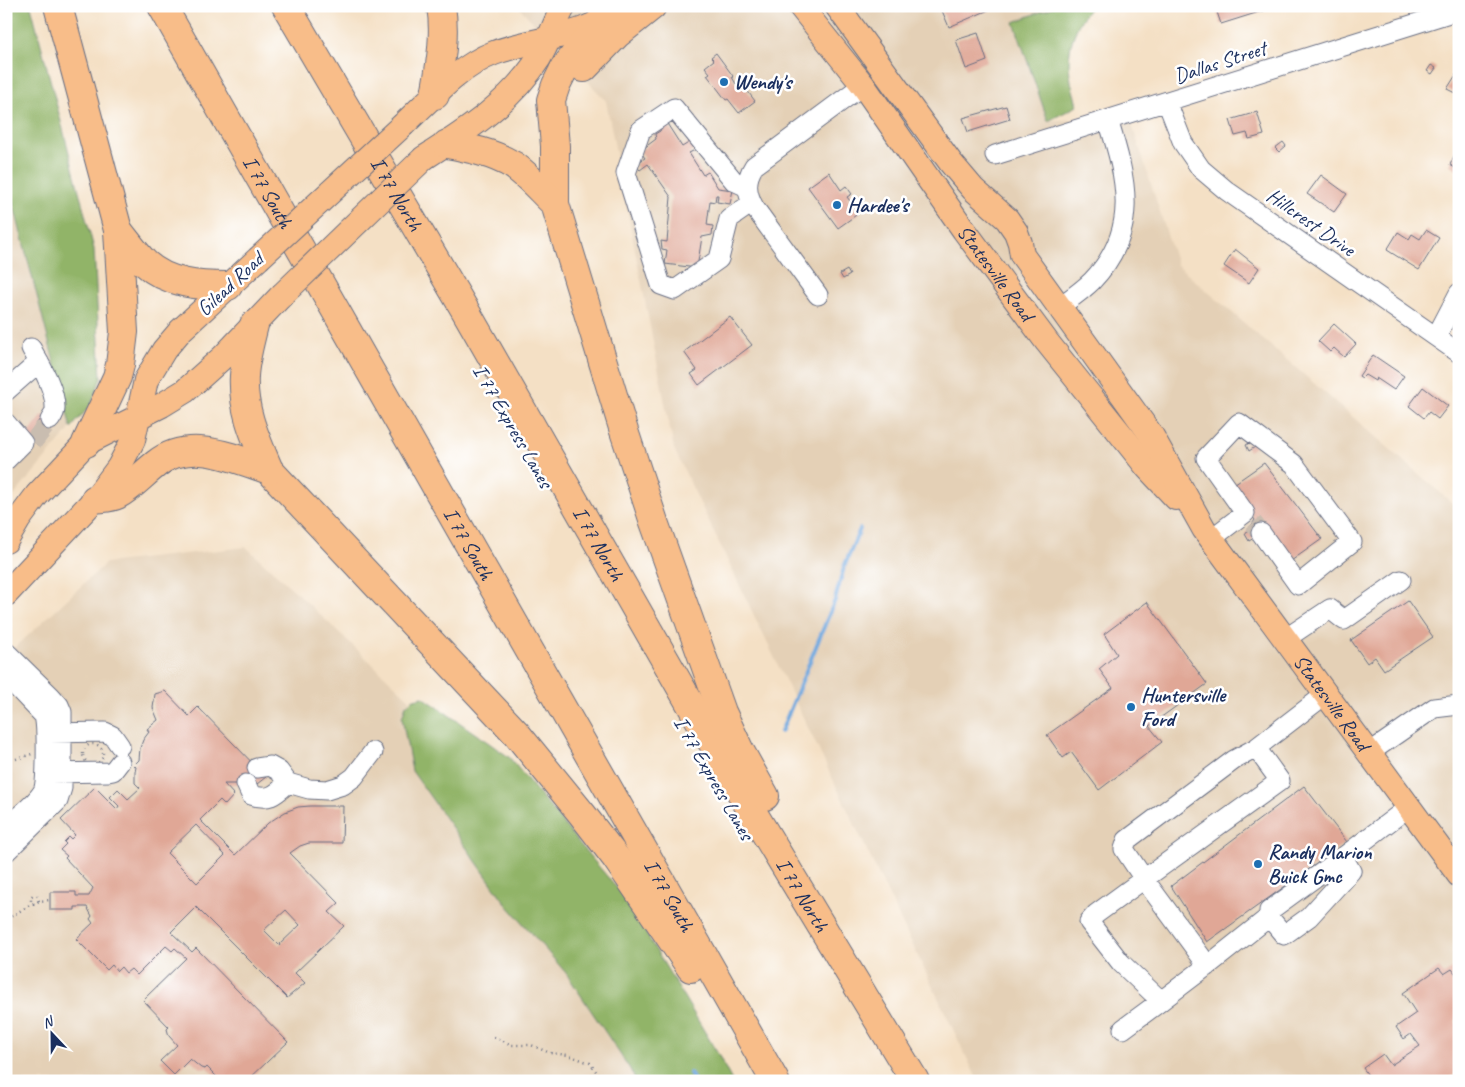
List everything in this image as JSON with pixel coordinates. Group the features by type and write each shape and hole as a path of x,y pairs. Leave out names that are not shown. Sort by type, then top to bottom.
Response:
{"highway":[{"path":"58,6 118,230 124,332 120,365 117,377 86,442"},
{"name":"I 77 South","path":"162,6 775,1081"},
{"path":"180,6 793,1081"},
{"name":"I 77 Express Lanes","path":"268,6 452,318 665,694 893,1081"},
{"name":"I 77 North","path":"286,6 465,310 747,803 914,1081"},
{"path":"435,95 442,43 442,6"},
{"path":"555,146 566,104 579,75 617,34 652,6"},
{"path":"618,11 564,69 551,100 555,146 555,204 623,428 654,522 722,712 739,749 870,988 884,1029"},
{"path":"436,151 484,152 500,158 514,166 555,204"},
{"path":"118,230 145,263 163,276 190,284 228,286"},
{"path":"254,325 244,375 245,399 252,430 269,470 480,694 548,771 594,828 649,905 764,1081"},
{"path":"95,499 116,496 135,483 157,463 174,453 195,450 223,454 269,470"}],"main road":[{"name":"Gilead Road","path":"6,541 19,518 36,495 86,442 137,418 185,391 210,370 280,296 436,151 490,113 514,91 540,56 564,6"},
{"name":"Statesville Road","path":"800,6 862,85 964,230 1047,342 1135,451 1208,534 1459,875"},
{"name":"Statesville Road","path":"837,6 950,164 1007,219 1018,238 1022,256 1152,436 1208,534"},
{"name":"Gilead Road","path":"6,594 95,499 119,467 133,440 146,380 164,350 181,330 462,71 477,61 509,48 577,31 618,11"},
{"path":"964,230 975,227 980,230 1003,263 1012,265 1018,262 1022,256"}],"street":[{"name":"Dallas Street","path":"995,155 1459,10"},
{"path":"818,295 750,195 734,181 674,108 641,130 626,173 661,285 675,290 719,259 729,219 750,195 748,175 754,166 862,85"},
{"name":"Hillcrest Drive","path":"1167,102 1183,143 1201,169 1227,191 1459,353"},
{"path":"1059,307 1091,282 1109,260 1121,235 1126,208 1125,184 1119,155 1108,120"},
{"path":"1436,337 1459,293"},
{"path":"6,391 35,355 47,375 54,402 56,411 50,420"},
{"path":"1239,423 1294,464 1352,542 1298,584 1253,523 1206,458 1239,423"},
{"path":"6,460 23,443 9,429"},
{"path":"6,468 11,468 33,442"},
{"path":"1208,534 1253,523"},
{"path":"1285,640 1330,609 1344,620 1401,580"},
{"path":"6,652 59,705 63,718 54,733"},
{"path":"6,676 44,716 54,733 54,773 62,788 58,801 6,852"},
{"path":"1208,966 1124,849 1127,840 1234,760 1256,748 1326,694"},
{"path":"1369,753 1434,708 1459,706"},
{"path":"54,733 105,732 113,736 120,754 113,771 54,773"},
{"path":"1160,1001 1121,962 1089,922 1096,914 1280,781 1256,748"},
{"path":"257,768 270,766 279,771 288,783 309,789 327,790 343,785 354,777 374,752"},
{"path":"6,827 44,790 54,773"},
{"path":"246,784 251,795 261,798 275,796 288,783"},
{"path":"1343,857 1351,871 1309,917 1284,935 1269,917 1269,911 1409,807"},
{"path":"1123,1029 1208,966 1269,917"}],"path":[{"path":"95,744 101,747 104,753 100,762 94,764 85,760 83,754 88,745 95,744"},
{"path":"33,904 30,899 33,895 37,896 39,901"},
{"path":"7,919 39,901 50,900"},
{"path":"494,1037 512,1045 531,1045 550,1053 568,1055 590,1063 604,1081"},
{"path":"475,1078 478,1081"}],"shaded area":[{"path":"518,6 1056,6 1014,22 1048,120 1108,120 1167,102 1132,125 1177,265 1459,509 1459,1081 978,1081 674,449 606,101"},
{"path":"6,175 71,428 6,505"},
{"path":"246,547 436,724 676,1081 6,1081 6,656 106,563"}],"green space":[{"path":"6,6 31,6 94,249 101,378 91,405 71,428 6,175"},
{"path":"1056,6 1091,6 1076,30 1069,56 1071,79 1077,106 1048,121 1014,22"},
{"path":"423,697 509,757 623,895 718,1054 732,1081 636,1081 566,973 507,905 412,771 402,718 406,705 414,699"}],"building":[{"path":"940,6 998,6 949,27"},
{"path":"1215,6 1275,6 1275,7 1221,24"},
{"path":"978,33 987,61 966,69 956,40"},
{"name":"Wendy's","path":"716,53 733,76 736,84 740,81 755,101 739,113 728,99 726,100 707,75 710,73 705,67 714,60 711,57"},
{"path":"1431,65 1436,68 1432,74 1427,71"},
{"path":"1459,70 1459,95 1447,89"},
{"path":"1006,106 1010,119 968,132 963,118"},
{"path":"1257,112 1264,135 1249,139 1247,133 1235,136 1230,120"},
{"path":"666,122 682,147 690,142 695,150 689,153 703,175 708,172 718,188 733,190 730,204 717,202 718,195 716,195 715,202 710,201 707,225 713,226 712,235 702,237 697,268 665,264 667,250 662,249 661,241 667,242 671,197 648,164 640,170 636,164 645,158 640,151 656,139 655,134 660,131"},
{"path":"1283,142 1286,146 1279,152 1275,148"},
{"path":"1459,145 1459,170 1450,165"},
{"name":"Hardee's","path":"829,172 841,190 846,186 852,194 847,197 859,213 838,228 808,187"},
{"path":"1321,175 1347,194 1334,212 1307,194"},
{"path":"1426,230 1439,238 1419,270 1387,250 1398,232 1409,239 1412,234 1420,239"},
{"path":"1235,249 1259,268 1249,283 1224,266"},
{"path":"847,270 850,275 843,279 840,274"},
{"path":"730,317 752,345 699,385 691,374 697,370 684,352"},
{"path":"1334,324 1356,344 1344,357 1334,348 1330,352 1318,341"},
{"path":"1373,355 1404,376 1394,390 1376,378 1375,381 1365,375 1362,378 1359,376"},
{"path":"1423,387 1448,406 1438,419 1429,412 1424,418 1409,406"},
{"path":"43,415 55,424 39,446 27,436"},
{"path":"1251,442 1255,447 1249,451 1246,445"},
{"path":"1264,463 1322,539 1291,561 1265,531 1249,541 1245,534 1255,520 1231,486"},
{"path":"1408,601 1433,637 1384,670 1375,657 1367,663 1351,640"},
{"name":"Huntersville Ford","path":"1147,602 1207,684 1149,726 1162,742 1099,790 1071,752 1063,758 1047,735 1113,688 1099,669 1117,654 1104,634"},
{"path":"165,691 189,716 198,707 266,777 257,784 224,784 234,795 225,805 220,800 200,820 235,855 268,823 285,812 298,807 343,806 342,843 309,843 300,846 290,853 339,903 329,912 344,926 295,973 305,983 287,998 196,907 171,932 192,952 196,948 288,1042 247,1081 221,1081 207,1067 205,1069 201,1068 190,1059 174,1075 160,1061 177,1045 169,1036 167,1029 169,1027 143,1000 186,958 175,948 172,951 166,946 137,975 131,969 126,973 121,967 117,971 112,965 107,970 76,939 93,923 90,919 92,916 87,907 75,907 75,910 50,910 50,892 76,892 76,896 89,896 93,888 60,850 66,844 64,842 69,837 71,839 75,835 61,820 95,787 117,809 119,806 110,797 118,789 128,799 140,788 135,783 136,767 134,765 139,760 140,748 149,732 147,729 158,720 153,708 155,694","holes":["196,825 225,855 197,883 167,853","286,910 300,925 279,945 264,930"]},
{"name":"Randy Marion Buick Gmc","path":"1304,786 1347,842 1207,942 1171,886"},
{"path":"1439,968 1444,974 1452,969 1459,978 1459,1019 1455,1021 1459,1026 1459,1071 1445,1081 1372,1081 1363,1068 1383,1054 1391,1065 1420,1046 1411,1034 1404,1039 1396,1027 1416,1013 1403,993"}],"waterway":[{"path":"781,732 835,600 844,567 860,529"},
{"path":"690,1073 694,1081"}],"tunnel":[{"path":"33,442 50,420"},
{"path":"1253,523 1261,533"}],"place":[{"name":"Wendy's","path":"724,82"},
{"name":"Hardee's","path":"837,205"},
{"name":"Huntersville Ford","path":"1131,707"},
{"name":"Randy Marion Buick Gmc","path":"1258,864"}]}
